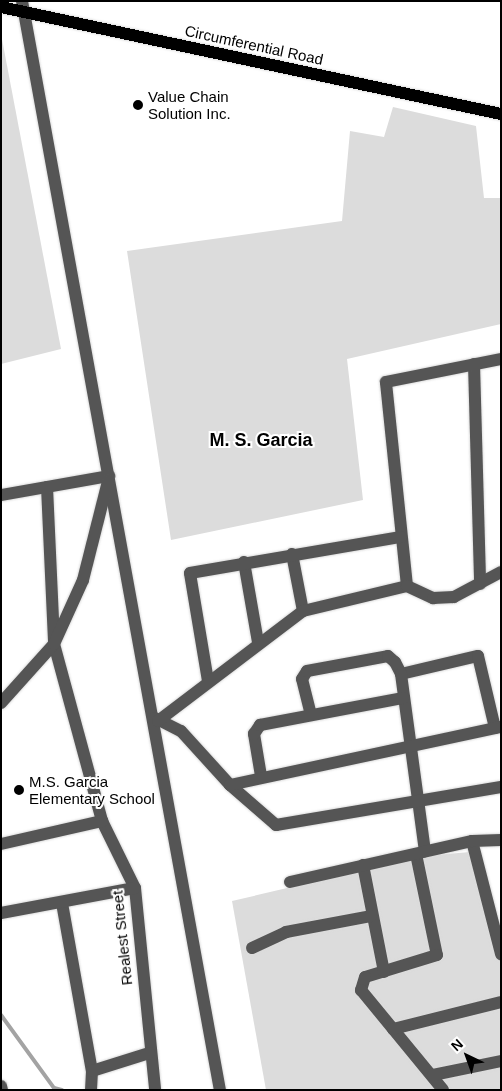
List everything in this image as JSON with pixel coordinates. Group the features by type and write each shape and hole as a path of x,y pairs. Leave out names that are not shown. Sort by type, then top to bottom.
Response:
{"main road":[{"name":"Circumferential Road","path":"1,7 23,8 501,114"}],"street":[{"path":"23,8 109,476 156,719 220,1090"},
{"path":"407,586 386,382 501,359"},
{"path":"474,364 480,584"},
{"path":"1,495 109,476"},
{"path":"1,703 54,644 83,580 109,476"},
{"name":"Realest Street","path":"48,487 54,644 102,821 135,888 149,1053 155,1090"},
{"path":"208,681 190,573 244,562 401,537"},
{"path":"292,554 303,611"},
{"path":"244,562 258,642"},
{"path":"156,719 258,642 303,611 407,586 433,598 454,597 501,572"},
{"path":"311,715 302,679 307,671 388,656 401,674 416,800 420,852 437,955 365,977 360,990 433,1075 443,1090"},
{"path":"230,785 261,776 409,743 498,727 478,656 401,674"},
{"path":"261,776 254,728 403,698"},
{"path":"156,719 181,731 230,785 276,825 501,787"},
{"path":"1,844 102,821"},
{"path":"290,882 472,841 501,840"},
{"path":"472,841 501,954"},
{"path":"363,865 371,916 384,972"},
{"path":"1,913 135,888"},
{"path":"62,903 92,1071 91,1090"},
{"path":"252,948 286,932 371,916"},
{"path":"393,1029 501,1002"},
{"path":"92,1071 149,1053"},
{"path":"433,1075 501,1061"}],"shaded area":[{"path":"1,34 61,349 1,364"},
{"path":"393,107 476,126 484,198 501,198 501,324 347,359 363,500 171,540 127,251 342,221 350,131 384,137"},
{"path":"470,852 501,963 501,1090 266,1090 232,901 424,856"}],"waterway":[{"path":"1,1015 54,1088 62,1090"}],"place":[{"name":"Value Chain Solution Inc.","path":"138,105"},
{"name":"M.S. Garcia Elementary School","path":"19,790"}],"district":[{"name":"M. S. Garcia","path":"261,440"}]}
